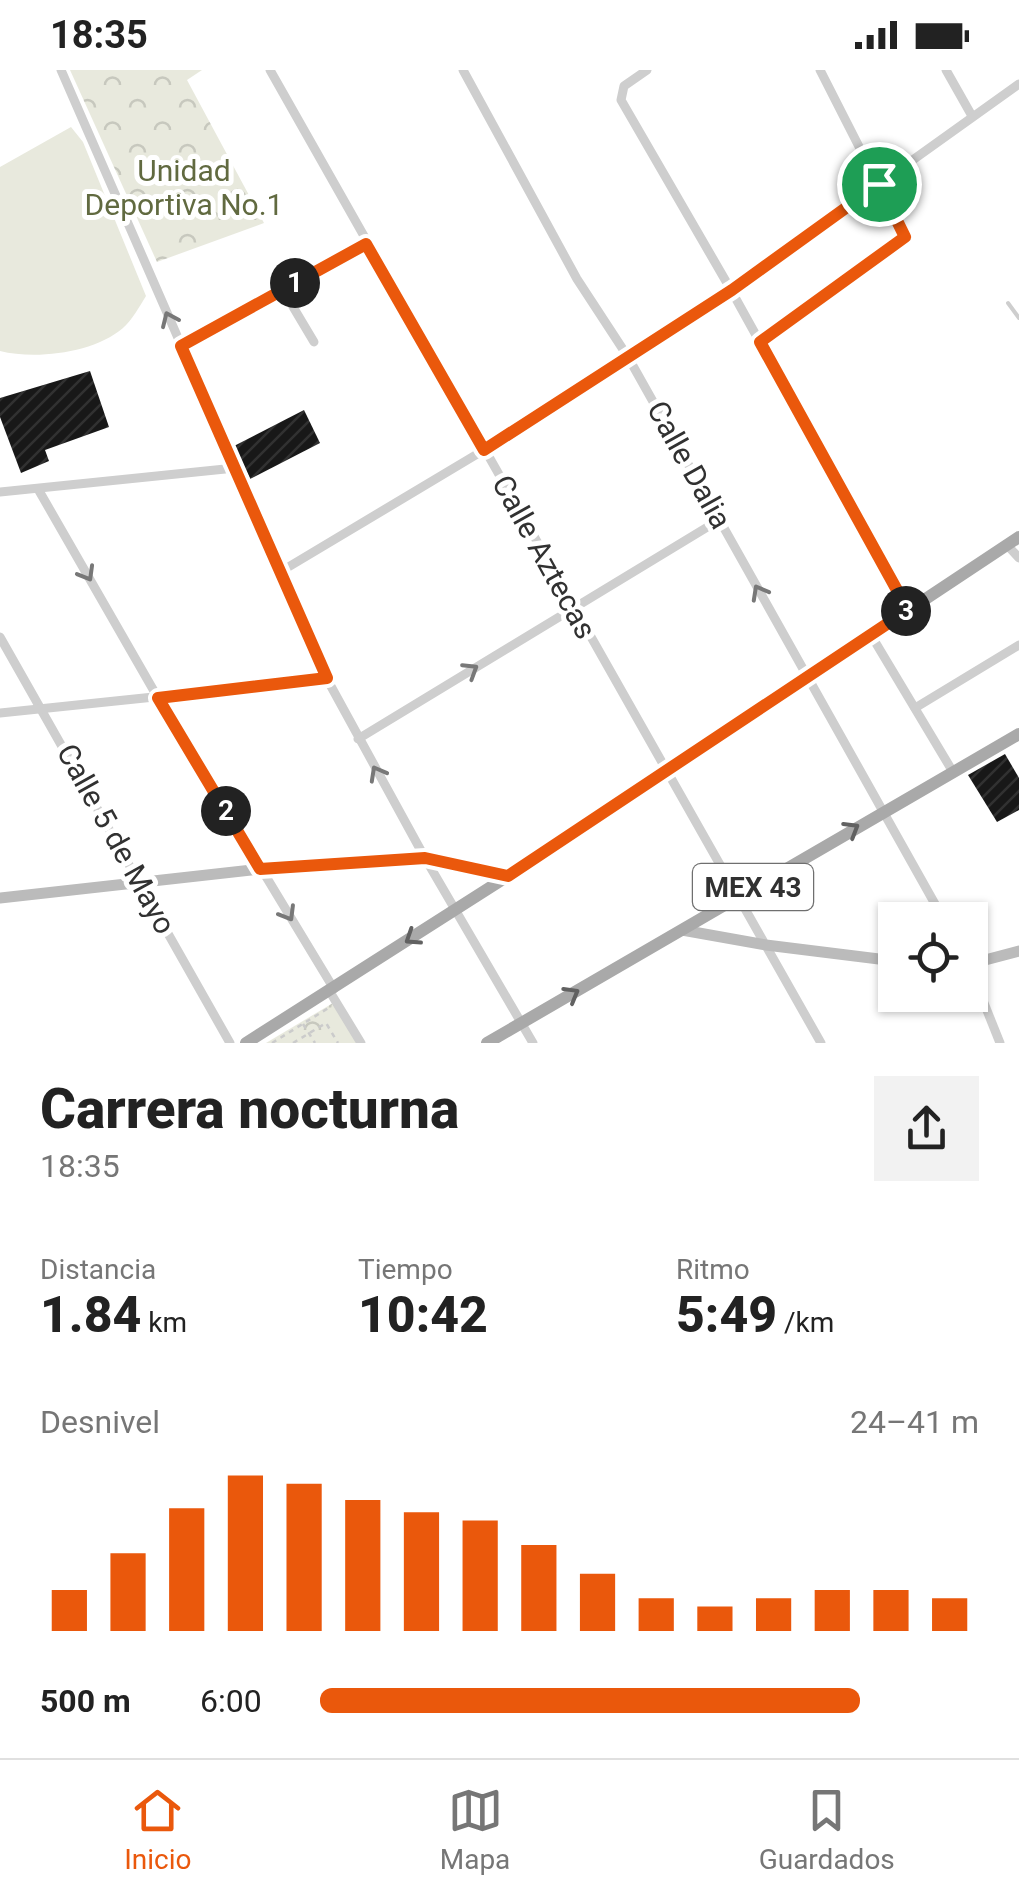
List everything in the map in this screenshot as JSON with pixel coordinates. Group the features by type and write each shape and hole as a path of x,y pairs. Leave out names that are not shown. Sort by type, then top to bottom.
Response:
{"main road":[{"path":"246,1043 508,876 1013,541"},
{"name":"MEX 43","path":"488,1043 1019,734"}],"street":[{"path":"61,70 327,678 425,858 533,1043"},
{"name":"Calle Aztecas","path":"270,70 821,1043"},
{"name":"Calle Dalia","path":"463,70 577,280 628,357 934,902"},
{"path":"647,70 624,86 622,100 732,290 908,610"},
{"path":"760,342 905,237 820,70"},
{"path":"946,70 972,116"},
{"path":"280,572 484,450 732,290 1019,84"},
{"path":"181,346 366,244"},
{"path":"283,290 314,342"},
{"path":"0,492 235,468"},
{"path":"38,489 361,1043"},
{"path":"358,739 719,520"},
{"path":"1013,541 1019,558"},
{"path":"871,635 953,772"},
{"name":"Calle 5 de Mayo","path":"0,636 230,1043"},
{"path":"914,708 1019,645"},
{"path":"0,714 327,678"},
{"path":"0,898 260,869 425,858 508,876"},
{"path":"682,930 878,959"},
{"path":"988,961 1019,952"},
{"path":"988,1012 1000,1043"}],"lane":[{"path":"1008,303 1019,318"}],"path":[{"path":"272,1043 331,1007 326,1023 292,1043 286,1035"},
{"path":"326,1023 338,1043"},
{"path":"304,1024 315,1043"}],"green space":[{"name":"Unidad Deportiva No.1","path":"70,70 202,70 187,80 264,223 157,262"},
{"path":"71,127 83,142 146,296 123,328 97,343 47,354 0,351 0,167"},
{"path":"333,1003 357,1043 266,1043"}],"building":[{"path":"90,371 109,427 45,450 49,461 21,473 0,417 0,398"},
{"path":"304,410 320,443 250,479 234,446"},
{"path":"1005,754 1019,778 1019,810 997,822 968,775"}],"route":[{"path":"879,184 905,237 760,342 908,610 508,876 425,858 260,869 158,698 327,678 181,346 366,244 484,450 732,290 879,184"}]}
